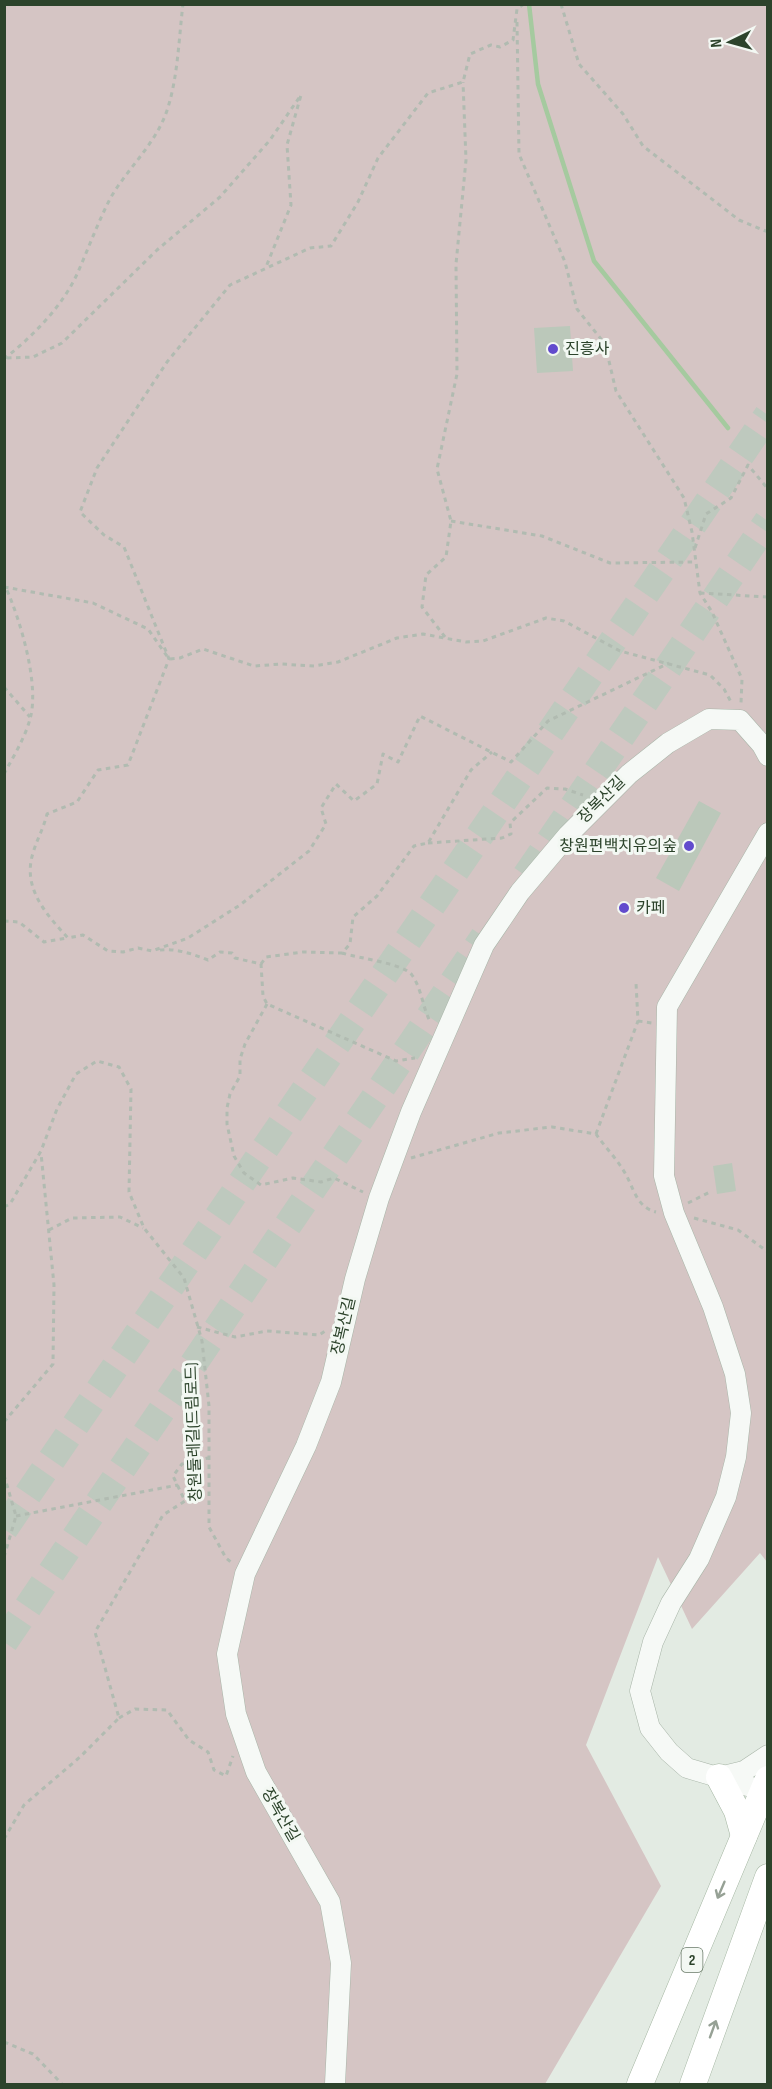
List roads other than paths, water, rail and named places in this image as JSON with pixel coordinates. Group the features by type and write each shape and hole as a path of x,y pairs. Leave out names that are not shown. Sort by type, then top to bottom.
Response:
{"main road":[{"path":"719,1777 737,1811 744,1836"},
{"name":"2","path":"640,2085 766,1788"},
{"path":"693,2085 761,1905 768,1877"}],"street":[{"name":"장복산길","path":"335,2085 341,1964 330,1902 256,1772 236,1714 227,1654 245,1574 315,1424 332,1382 346,1317 380,1195 394,1156 452,1019 490,936 520,892 601,801 668,742 709,719 740,720 762,745 768,756"},
{"path":"766,1788 687,1768 669,1752 650,1728 640,1691 653,1642 670,1603 699,1559 726,1497 736,1457 741,1413 735,1374 713,1307 674,1212 664,1176 667,1007 768,833"},
{"path":"719,1777 744,1771 768,1755"}],"waterway":[{"path":"529,4 538,84 594,261 728,428"}],"tunnel":[{"path":"4,1529 768,415"},
{"path":"526,876 768,521"},
{"path":"4,1642 484,937"}],"place":[{"name":"진흥사","path":"553,349"},
{"name":"창원편백치유의숲","path":"689,846"},
{"name":"카페","path":"624,908"}]}
